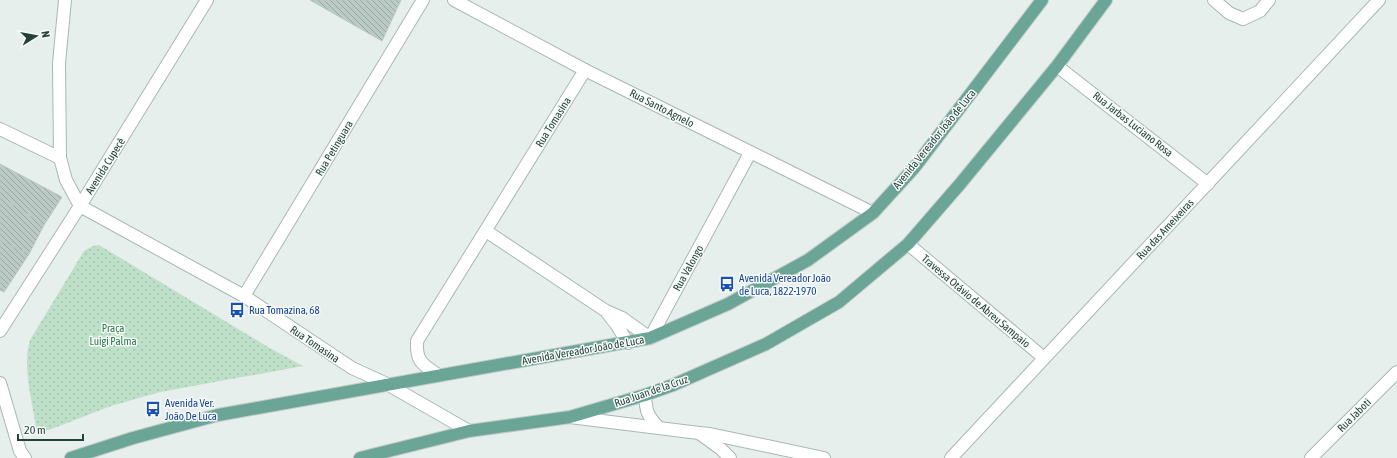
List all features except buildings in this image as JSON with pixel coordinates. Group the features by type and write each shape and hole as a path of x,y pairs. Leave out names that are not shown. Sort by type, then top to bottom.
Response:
{"main road":[{"name":"Avenida Vereador João de Luca","path":"71,458 133,438 218,415 650,338 728,304 808,260 873,213 914,168 1042,0"},
{"path":"908,244 960,184 1057,66 1106,0"},
{"name":"Rua Juan de la Cruz","path":"360,458 469,431 570,417 645,395 673,385 766,344 839,302 908,244"}],"street":[{"path":"65,0 59,63 60,158 66,180 80,206"},
{"name":"Avenida Cupecê","path":"0,331 80,206 207,0"},
{"name":"Rua Petinguara","path":"244,296 423,0"},
{"name":"Rua Santo Agnelo","path":"454,0 585,70 873,213"},
{"path":"1214,0 1229,13 1243,19 1260,11 1269,0"},
{"name":"Rua das Ameixeiras","path":"951,458 1379,0"},
{"name":"Rua Jarbas Luciano Rosa","path":"1057,66 1208,184"},
{"name":"Rua Tomasina","path":"438,375 422,364 416,353 417,341 585,70"},
{"path":"0,129 60,158"},
{"name":"Rua Valongo","path":"650,338 750,153"},
{"name":"Rua Tomasina","path":"80,206 244,296 352,368 386,384 469,431"},
{"path":"486,231 606,311 622,318 650,338"},
{"name":"Travessa Otávio de Abreu Sampaio","path":"908,244 1044,358"},
{"path":"606,311 628,342"},
{"name":"Rua Jaboti","path":"1311,458 1397,372"},
{"path":"0,383 20,451 25,458"},
{"path":"645,395 645,407 649,418 659,428"},
{"path":"570,417 710,434 824,458"},
{"path":"699,433 721,449 730,458"}],"green space":[{"name":"Praça Luigi Palma","path":"99,245 268,347 303,366 160,392 111,406 49,430 38,429 36,427 27,372 30,340 84,251 93,246"}],"place":[{"name":"Avenida Vereador João de Luca, 1822-1970","path":"727,284"},
{"name":"Rua Tomazina, 68","path":"237,310"},
{"name":"Avenida Ver. João De Luca","path":"153,409"}]}
